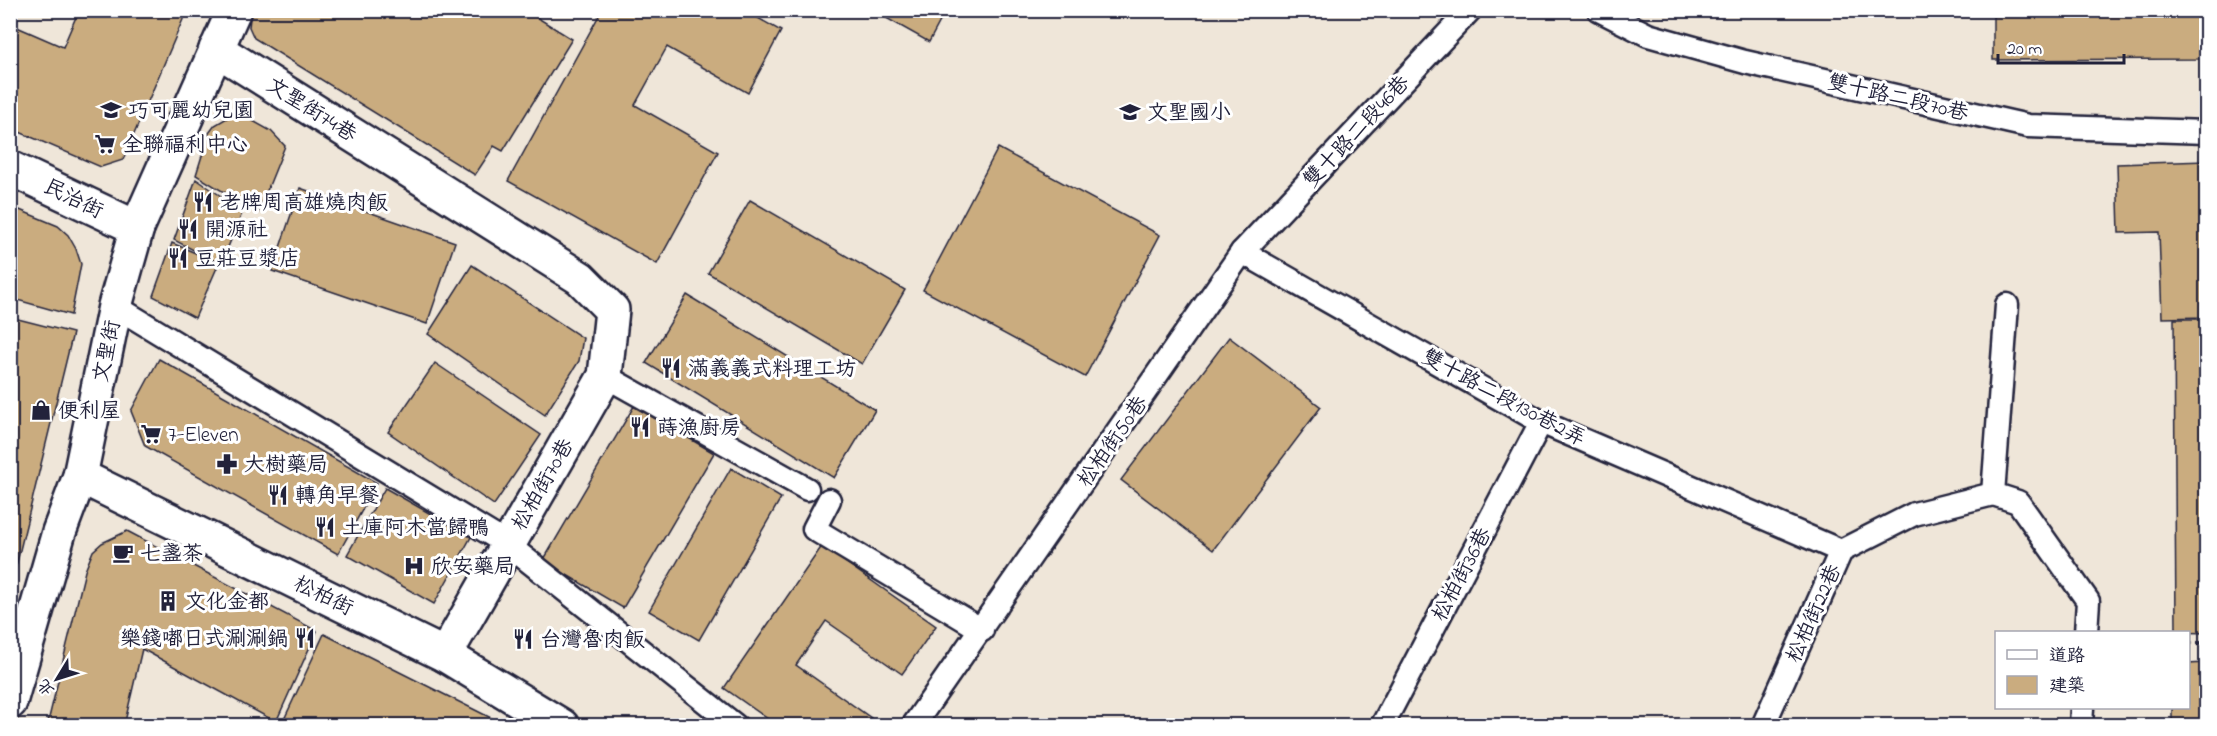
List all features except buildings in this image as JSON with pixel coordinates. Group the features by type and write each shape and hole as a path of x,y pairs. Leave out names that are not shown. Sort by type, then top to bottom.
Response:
{"street":[{"name":"文聖街","path":"10,702 17,657 80,476 115,306 137,228 234,10"},
{"name":"文聖街74巷","path":"216,50 408,168"},
{"name":"民治街","path":"10,168 137,228"},
{"name":"松柏街70巷","path":"408,168 580,278 612,310 605,376 445,655"},
{"name":"松柏街","path":"80,476 445,655 561,726"}],"lane":[{"name":"雙十路二段46巷","path":"1242,252 1470,10"},
{"name":"雙十路二段70巷","path":"1599,10 1648,35 1745,62 2028,126 2206,132"},
{"name":"雙十路二段130巷2弄","path":"1242,252 1541,422 1841,550"},
{"name":"松柏街50巷","path":"913,726 982,630 1242,252"},
{"path":"2007,305 1993,494 2018,502 2088,601 2086,631"},
{"path":"115,306 507,544 736,726"},
{"path":"605,376 807,489"},
{"name":"松柏街36巷","path":"1382,726 1541,422"},
{"name":"松柏街22巷","path":"1762,726 1841,550 1914,514 1993,494"},
{"path":"829,500 814,529 982,630"},
{"path":"2081,726 2082,709"}],"path":[{"path":"2190,643 2206,643"}],"place":[{"name":"巧可麗幼兒園","path":"111,110"},
{"name":"文聖國小","path":"1130,112"},
{"name":"全聯福利中心","path":"105,144"},
{"name":"老牌周高雄燒肉飯","path":"203,202"},
{"name":"開源社","path":"188,229"},
{"name":"豆莊豆漿店","path":"178,258"},
{"name":"滿義義式料理工坊","path":"671,368"},
{"name":"便利屋","path":"41,410"},
{"name":"蒔漁廚房","path":"640,427"},
{"name":"7-Eleven","path":"151,434"},
{"name":"大樹藥局","path":"227,464"},
{"name":"轉角早餐","path":"278,495"},
{"name":"土庫阿木當歸鴨","path":"325,527"},
{"name":"七盞茶","path":"123,553"},
{"name":"欣安藥局","path":"414,566"},
{"name":"文化金都","path":"168,601"},
{"name":"樂錢嘟日式涮涮鍋","path":"305,638"},
{"name":"台灣魯肉飯","path":"523,639"}]}
